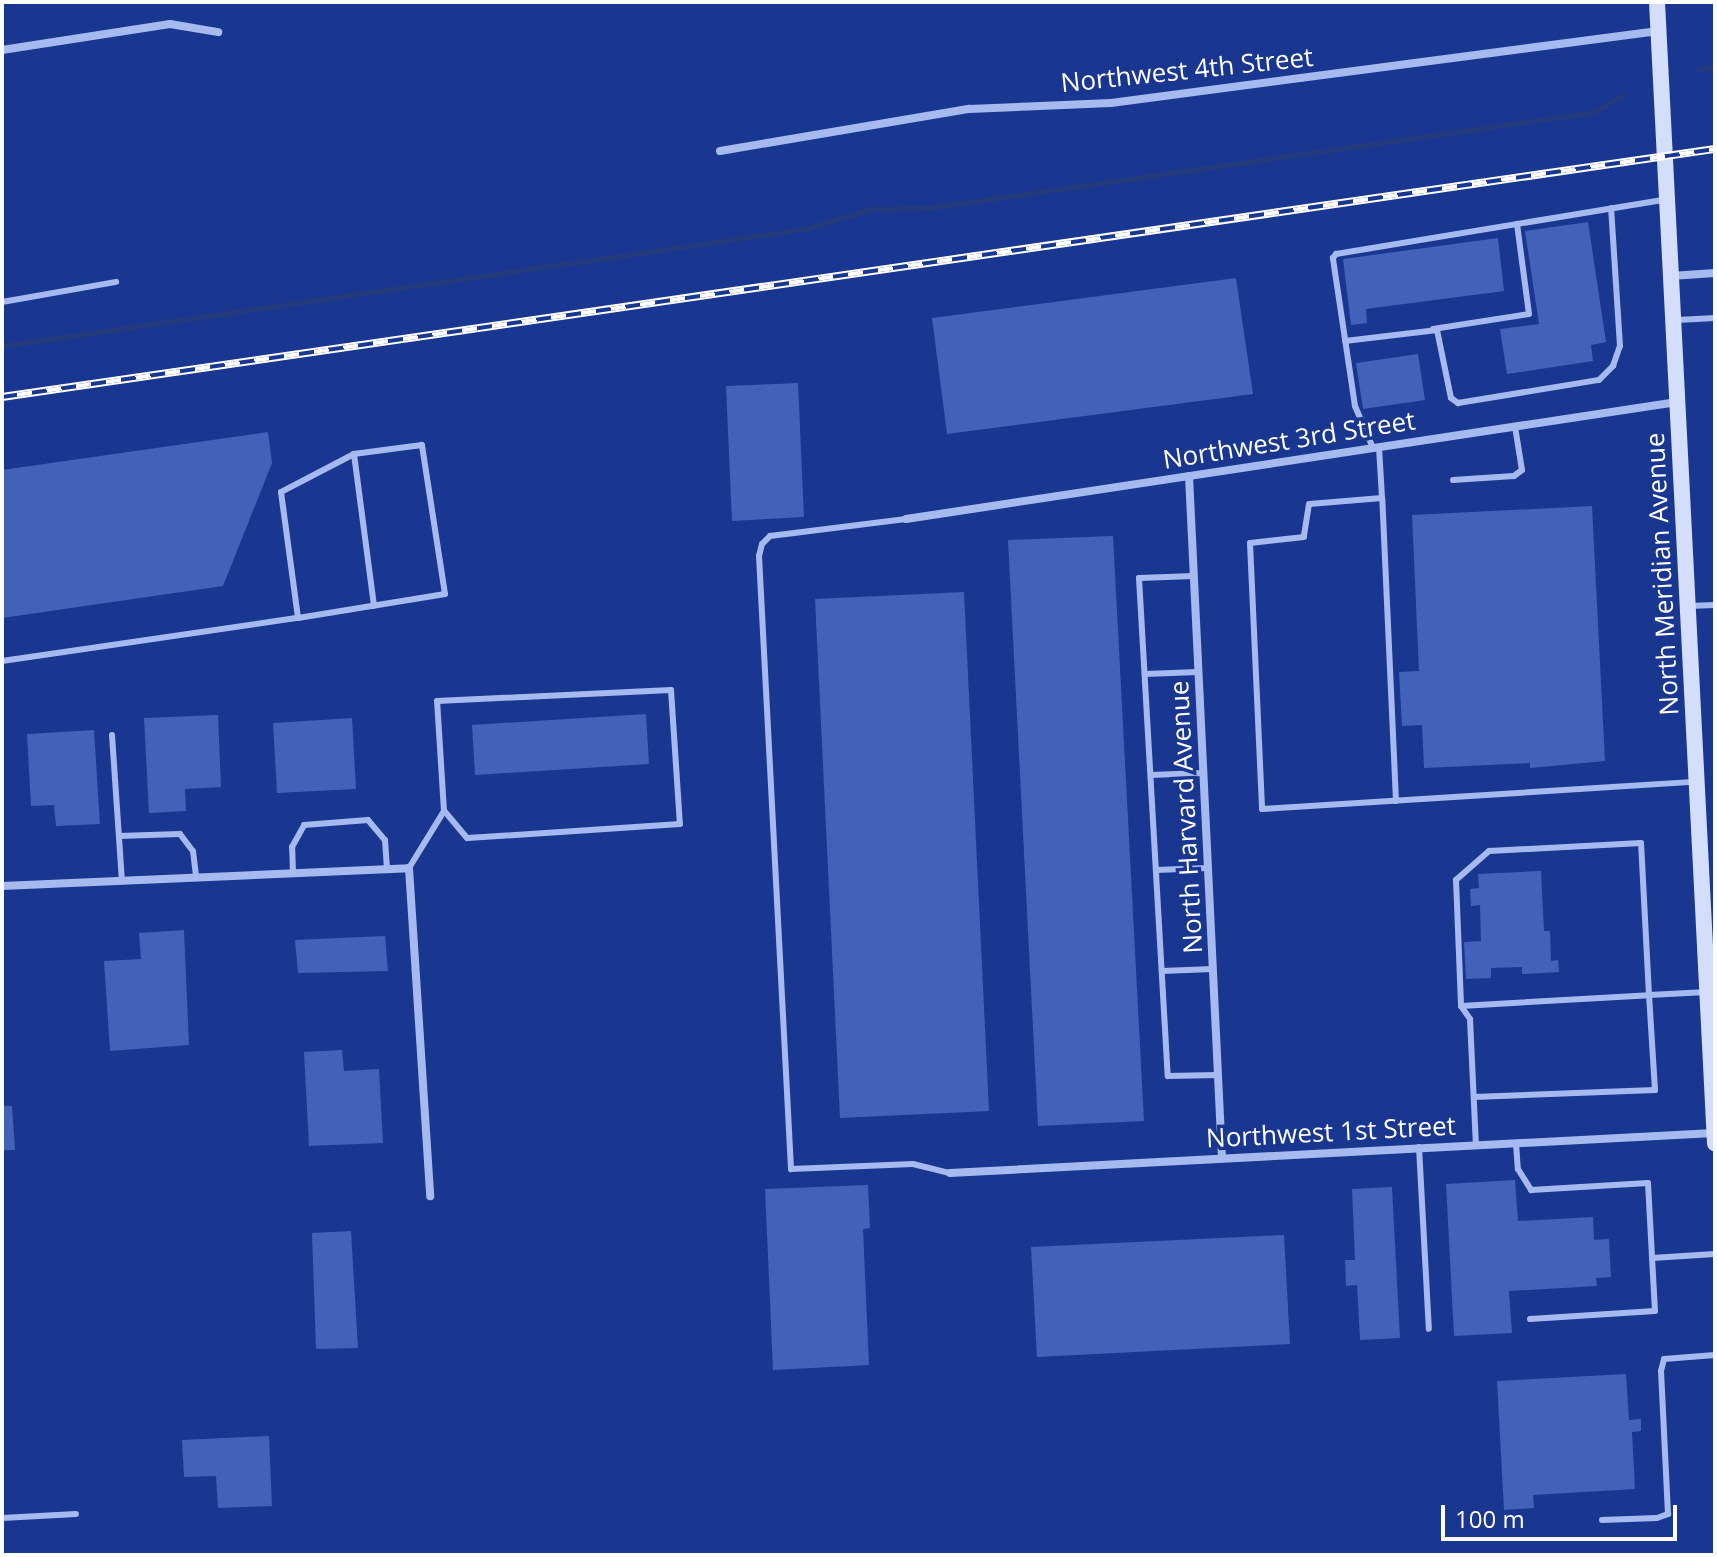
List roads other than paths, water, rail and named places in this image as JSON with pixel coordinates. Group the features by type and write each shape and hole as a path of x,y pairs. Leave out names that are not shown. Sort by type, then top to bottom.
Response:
{"main road":[{"name":"North Meridian Avenue","path":"1657,2 1697,782 1709,913 1707,992 1715,1144"}],"street":[{"path":"2,50 170,24 218,32"},
{"name":"Northwest 4th Street","path":"720,151 969,109 1111,103 1659,30"},
{"path":"1671,276 1715,273"},
{"name":"Northwest 3rd Street","path":"906,519 1678,402"},
{"name":"North Harvard Avenue","path":"1189,476 1222,1157"},
{"path":"2,886 409,868 430,1196"},
{"name":"Northwest 1st Street","path":"950,1173 1714,1133"}],"lane":[{"path":"1396,801 1382,498 1376,447 1355,406 1333,258 1336,254 1667,199"},
{"path":"1433,329 1438,333 1453,402 1590,385 1599,380 1613,366 1620,346 1611,208"},
{"path":"1345,341 1529,314 1517,224"},
{"path":"2,302 116,282"},
{"path":"1673,320 1715,318"},
{"path":"1453,480 1514,476 1522,470 1515,427"},
{"path":"2,661 298,618 445,594 422,445 354,454 281,492 298,618"},
{"path":"354,454 374,606"},
{"path":"1382,498 1309,504 1304,537 1250,543 1262,809 1697,782"},
{"path":"906,519 770,536 762,544 759,556 791,1169 913,1164 950,1173"},
{"path":"1194,576 1139,578 1168,1076 1218,1075"},
{"path":"1688,606 1715,605"},
{"path":"1145,674 1198,672"},
{"path":"409,868 444,811 437,701 671,690 680,824 467,838 444,811"},
{"path":"112,735 122,880"},
{"path":"1151,775 1203,773"},
{"path":"293,872 292,847 304,825 368,820 385,840 387,869"},
{"path":"119,836 180,834 193,851 196,877"},
{"path":"1474,1097 1655,1090 1641,843 1489,851 1456,880 1461,1006 1470,1019 1476,1145"},
{"path":"1156,870 1208,868"},
{"path":"1162,971 1213,969"},
{"path":"1461,1006 1707,992"},
{"path":"1516,1143 1518,1169 1531,1190 1648,1183 1655,1311 1530,1319"},
{"path":"1419,1147 1429,1329"},
{"path":"1652,1258 1715,1254"},
{"path":"1602,1520 1657,1518 1668,1514 1661,1371 1664,1359 1715,1355"},
{"path":"2,1518 76,1514"}],"waterway":[{"path":"1699,69 1715,67"},
{"path":"2,346 805,229 871,209 928,208 1594,112 1622,95"}],"railway":[{"path":"2,397 1715,149"}]}
